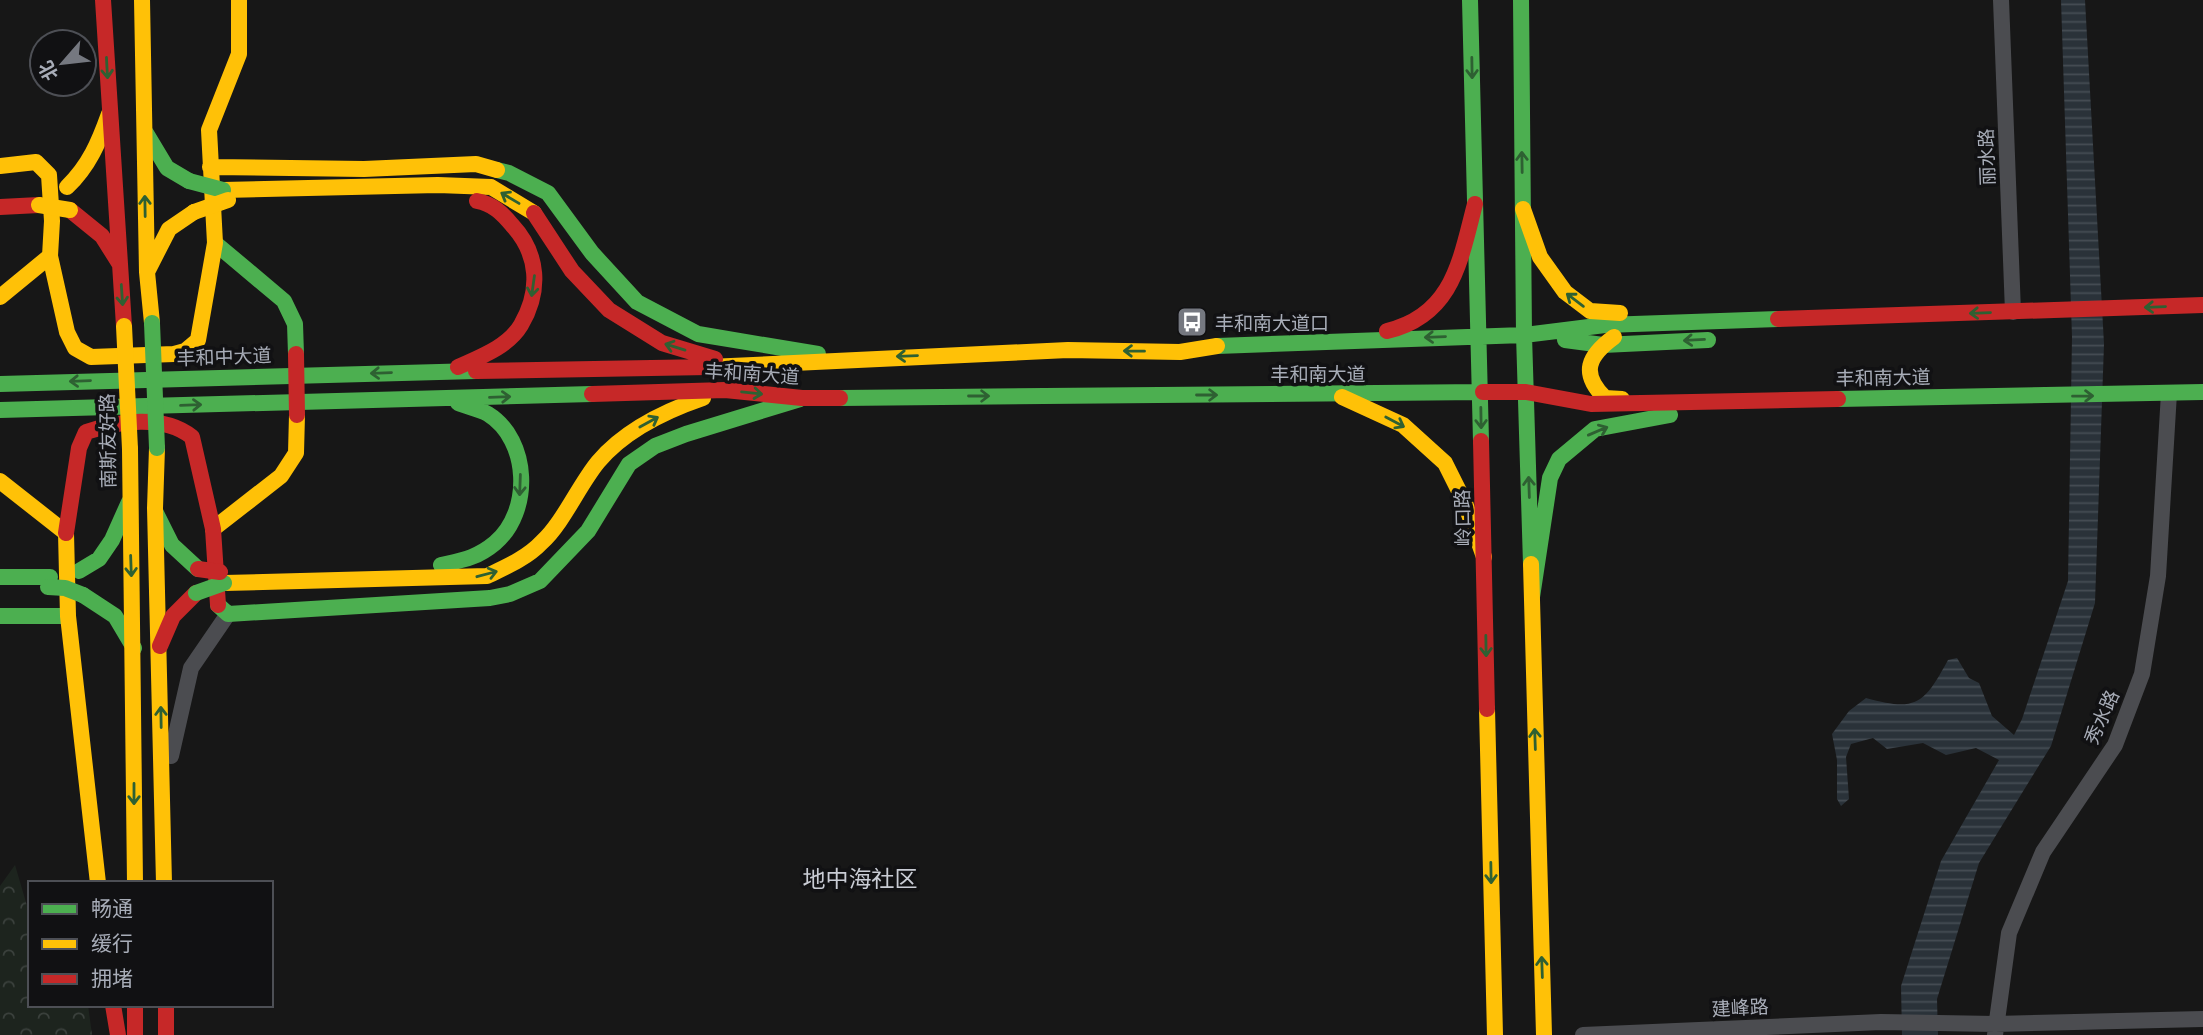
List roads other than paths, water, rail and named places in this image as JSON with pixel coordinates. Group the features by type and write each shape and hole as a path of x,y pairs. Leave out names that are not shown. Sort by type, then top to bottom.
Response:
{"main road":[{"name":"南斯友好路","path":"103,0 130,449 135,881"},
{"path":"142,0 147,272 157,448 155,508 164,881"},
{"path":"0,166 36,162 49,175 52,221 50,256 67,332 75,348 91,357 174,354 185,351 198,340 215,243 209,130 239,54 239,0"},
{"name":"岭口路","path":"1470,0 1495,1035"},
{"path":"1521,0 1524,335 1544,1035"},
{"path":"0,207 39,201 67,187 85,171 110,112"},
{"path":"146,134 167,168 189,181 226,195 445,194 486,202 502,213 522,234 534,258 536,289 520,326 495,350 450,371"},
{"path":"210,167 364,169 476,164 509,173 548,192 592,253 637,302 698,334 841,359"},
{"path":"147,272 169,229 226,195 438,185 491,187 533,212 572,271 609,310 662,343 741,366"},
{"path":"0,198 39,201 70,210 102,236 119,263"},
{"path":"1357,340 1414,323 1434,307 1456,274 1475,204"},
{"path":"1523,209 1539,257 1565,292 1590,311 1729,332"},
{"path":"213,529 281,476 296,453 298,415 295,324 284,301 215,243"},
{"path":"0,297 50,256"},
{"name":"丰和南大道","path":"450,371 741,366 841,359 1068,350 1180,352 1223,345 1524,335 1605,325 1656,323 1729,332 1809,318 2203,305"},
{"path":"1656,323 1617,335 1603,345 1591,360 1588,375 1591,383 1605,397 1659,403"},
{"path":"1524,335 1603,345 1729,332"},
{"name":"丰和中大道","path":"0,384 450,371"},
{"path":"155,508 167,538 180,556 198,569 222,578 487,576 516,562 543,542 599,461 634,431 672,409 725,390"},
{"name":"丰和南大道","path":"432,399 725,390 802,398 1526,392 1591,404 2111,396 2203,392"},
{"path":"1334,394 1403,425 1445,463 1465,503 1484,557"},
{"path":"98,881 68,616 66,533 79,449 86,432 102,426 166,423 181,428 192,437 213,529 218,607 228,614 490,598 510,594 540,581 588,531 629,464 655,446 802,398"},
{"path":"0,410 432,399 473,406 497,418 517,446 523,486 515,514 498,544 473,559 447,565 222,578 176,609 167,622 160,647"},
{"path":"1532,597 1550,478 1559,459 1595,429 1747,401"},
{"path":"0,481 66,533"},
{"path":"0,588 49,582 79,571 99,559 129,502"},
{"path":"0,577 49,582 83,595 115,616 134,648"},
{"path":"0,616 68,616"},
{"path":"113,1007 118,1035"},
{"path":"135,1007 135,1035"},
{"path":"166,1007 166,1035"}],"street":[{"name":"丽水路","path":"2001,0 2013,312"},
{"name":"秀水路","path":"1995,1029 2009,933 2043,852 2115,746 2142,674 2158,576 2169,393"},
{"path":"162,796 191,668 228,614"},
{"path":"1995,1029 2203,1019"},
{"name":"建峰路","path":"1583,1035 1899,1022 1943,1022 1995,1029"}],"place":[{"name":"丰和南大道口","path":"1192,322"}],"district":[{"name":"地中海社区","path":"860,878"}]}
